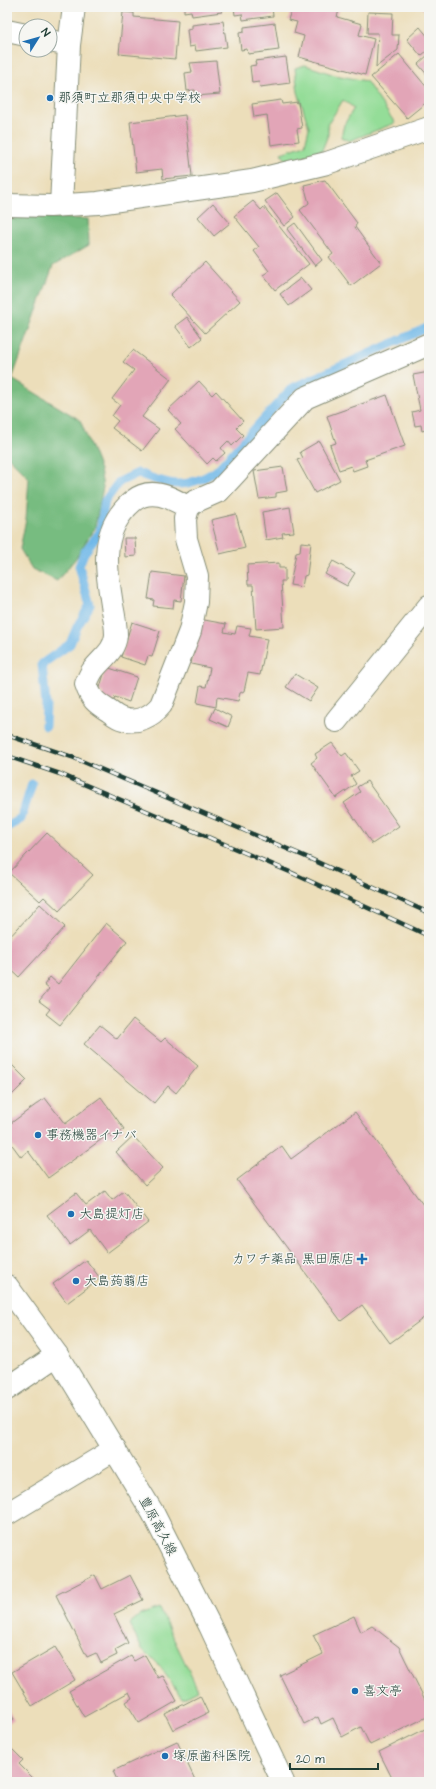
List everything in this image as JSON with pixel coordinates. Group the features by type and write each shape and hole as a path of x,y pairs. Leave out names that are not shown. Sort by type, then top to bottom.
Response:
{"main road":[{"path":"61,205 59,43 74,7"},
{"path":"7,31 18,33"},
{"path":"7,205 98,203 252,181 327,163 429,128"},
{"path":"188,508 176,499 160,493 137,497 123,510 108,537 106,571 116,637 110,652 93,670 86,684 90,696 95,701 123,719 136,720 147,717 154,713 161,705 190,631 196,602 197,576 186,539 185,519 188,508 194,502 219,491 305,398 429,344"},
{"path":"336,721 429,606"},
{"name":"豊原高久線","path":"7,1286 57,1355 153,1513 206,1619 282,1782"},
{"path":"7,1389 57,1355"},
{"path":"7,1514 114,1449"}],"green space":[{"path":"305,65 335,75 366,81 395,123 349,141 341,137 344,125 354,108 343,100 328,124 328,135 322,150 288,162 281,153 305,145 309,128 298,92 295,68"},
{"path":"7,216 88,219 89,245 53,266 12,379 80,420 100,470 103,487 95,527 76,558 57,581 32,569 20,549 26,519 29,478 7,456"},
{"path":"159,1608 198,1690 182,1698 161,1668 142,1649 129,1624 140,1615"}],"building":[{"path":"184,7 221,7 222,12 192,16 191,11 184,12"},
{"path":"234,7 272,7 273,16 243,20 242,14 235,15"},
{"path":"292,7 340,7 337,17 362,24 359,35 374,39 365,75 299,57 304,36 294,33 297,22 288,20"},
{"path":"420,7 429,7 429,13"},
{"path":"123,12 134,13 134,17 178,21 175,59 119,54"},
{"path":"368,12 393,13 392,35 399,35 398,50 376,67 378,33 367,33"},
{"path":"223,21 227,47 196,51 195,46 189,47 187,30 192,29 192,25"},
{"path":"275,23 279,50 248,54 247,49 241,50 239,33 244,32 244,27"},
{"path":"420,27 429,38 429,49 421,56 407,39"},
{"path":"399,54 429,90 429,102 428,101 407,118 371,77"},
{"path":"429,54 429,77 418,64"},
{"path":"286,57 290,83 260,87 259,82 252,83 250,66 256,65 255,61"},
{"path":"216,61 220,94 196,96 195,90 187,91 185,73 192,72 190,63"},
{"path":"281,100 282,104 298,102 302,128 297,129 299,141 271,145 267,115 254,117 252,104"},
{"path":"185,115 192,176 163,179 162,169 136,172 130,122"},
{"path":"325,180 357,223 355,227 381,263 351,286 329,257 333,254 300,210 309,203 304,185"},
{"path":"277,193 295,217 284,226 265,201"},
{"path":"253,201 261,210 264,207 309,264 275,290 263,275 269,271 254,251 259,247 234,216"},
{"path":"213,203 230,223 214,236 198,217"},
{"path":"295,223 322,260 315,266 287,229"},
{"path":"205,262 240,301 205,333 170,295"},
{"path":"301,278 311,290 289,306 280,294"},
{"path":"187,317 202,338 191,347 175,326"},
{"path":"133,350 171,379 142,417 159,429 142,451 112,428 118,421 112,416 120,405 112,399 134,370 123,362"},
{"path":"429,372 429,429 422,431 421,425 415,426 412,412 420,410 413,375"},
{"path":"199,381 212,395 216,391 243,421 236,428 243,435 232,446 228,441 221,448 225,453 216,461 213,458 207,464 175,429 181,424 168,410"},
{"path":"387,395 405,446 365,460 367,466 353,471 351,466 339,470 330,445 336,443 327,416"},
{"path":"319,441 340,480 315,493 297,460 303,458 300,452"},
{"path":"283,467 287,491 276,493 276,497 259,499 254,471"},
{"path":"290,507 294,532 282,533 283,537 266,540 262,512"},
{"path":"236,514 245,548 220,554 211,520"},
{"path":"124,538 135,538 136,556 125,557"},
{"path":"301,542 311,543 307,575 304,576 302,587 290,585 296,553 300,552"},
{"path":"333,561 355,573 347,586 325,574"},
{"path":"279,563 279,568 285,568 285,581 281,581 284,627 256,629 253,585 248,585 247,565"},
{"path":"152,572 184,576 181,601 174,600 173,608 153,606 154,600 148,599"},
{"path":"199,619 226,624 224,632 235,634 237,626 251,628 249,636 267,639 260,675 248,673 244,691 240,693 238,701 217,697 216,707 197,703 200,686 206,687 210,668 191,664"},
{"path":"132,622 160,631 152,657 148,656 145,665 121,657"},
{"path":"106,667 137,677 129,702 115,697 113,703 101,699 103,693 99,691"},
{"path":"295,674 318,688 309,701 286,687"},
{"path":"215,708 232,717 228,727 210,719"},
{"path":"332,743 342,756 346,753 359,771 351,776 356,784 336,798 311,763 317,758 315,754"},
{"path":"367,781 399,826 372,844 344,803 360,792 357,787"},
{"path":"47,833 93,875 59,911 44,897 40,901 9,873"},
{"path":"40,904 65,927 19,977 7,966 7,940"},
{"path":"106,923 127,941 60,1025 46,1014 50,1009 39,1001 49,989 44,985 50,977 58,984"},
{"path":"133,1019 161,1042 165,1038 198,1066 176,1093 168,1086 154,1103 84,1044 100,1025 117,1039"},
{"path":"12,1065 27,1080 7,1100 7,1070"},
{"path":"101,1097 124,1129 112,1137 109,1134 48,1178 28,1151 21,1157 7,1138 7,1126 45,1098 65,1124"},
{"name":"カワチ薬品 黒田原店","path":"355,1112 429,1213 429,1314 390,1343 362,1305 341,1321 237,1180 282,1146 291,1159"},
{"path":"133,1136 163,1168 145,1185 116,1152"},
{"path":"105,1191 112,1200 124,1191 148,1222 107,1253 90,1230 70,1245 47,1215 76,1193 86,1205"},
{"name":"大島蒟蒻店","path":"86,1260 100,1278 67,1303 53,1284"},
{"path":"95,1575 102,1589 130,1575 143,1600 114,1614 128,1643 115,1650 117,1655 101,1663 96,1653 87,1657 56,1595"},
{"name":"喜文亭","path":"354,1616 361,1632 372,1626 399,1647 429,1708 429,1716 370,1745 361,1727 342,1737 333,1718 321,1724 318,1717 304,1724 280,1675 323,1654 313,1635"},
{"path":"55,1647 75,1680 32,1706 12,1672"},
{"path":"145,1655 158,1678 163,1676 177,1701 139,1723 126,1702 132,1698 129,1692 84,1717 69,1691 131,1656 134,1661"},
{"path":"200,1696 208,1713 173,1730 165,1714"},
{"path":"7,1709 14,1719 7,1724"},
{"path":"429,1727 429,1782 394,1782 379,1752"},
{"name":"塚原歯科医院","path":"177,1741 196,1782 118,1782 113,1771"},
{"path":"11,1748 23,1760 19,1764 37,1782 7,1782 7,1752"}],"waterway":[{"path":"45,726 46,705 42,664 70,644 77,627 90,605 79,566 84,553 100,532 105,501 119,482 138,473 159,481 178,484 196,481 205,477 216,471 292,388 429,327"},
{"path":"7,827 21,819 32,784"}],"railway":[{"path":"7,735 72,757 304,856 429,913"},
{"path":"7,756 60,774 290,872 429,936"}],"place":[{"name":"那須町立那須中央中学校","path":"50,98"},
{"name":"事務機器イナバ","path":"38,1135"},
{"name":"大島提灯店","path":"71,1214"},
{"name":"カワチ薬品 黒田原店","path":"362,1259"},
{"name":"大島蒟蒻店","path":"76,1281"},
{"name":"喜文亭","path":"355,1691"},
{"name":"塚原歯科医院","path":"165,1756"}]}
